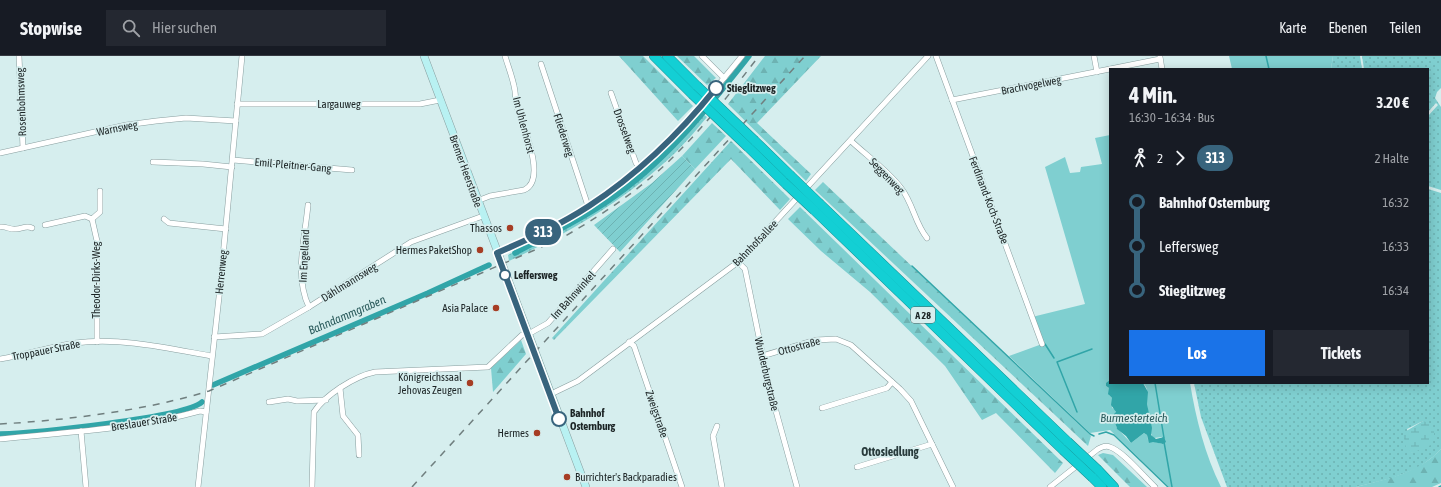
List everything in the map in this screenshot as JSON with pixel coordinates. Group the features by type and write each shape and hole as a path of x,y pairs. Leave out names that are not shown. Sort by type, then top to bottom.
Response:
{"highway":[{"name":"A 28","path":"654,56 695,90 751,144 790,176 817,207 1095,474 1114,487"},
{"name":"A 28","path":"667,56 695,90"},
{"name":"A 28","path":"751,144 786,184 817,207"},
{"name":"A 28","path":"1095,474 1102,487"}],"street":[{"name":"Rosenbohmsweg","path":"19,56 23,148"},
{"name":"Herrenweg","path":"198,487 211,356 226,229 242,56"},
{"name":"Bremer Heerstraße","path":"424,56 482,216 586,487"},
{"name":"Im Uhlenhorst","path":"477,201 490,196 524,190 529,188 532,183 534,170 532,152 517,105 513,81 505,56"},
{"path":"702,56 724,78"},
{"path":"497,253 551,228 588,206 640,168 677,133 742,56"},
{"name":"Bahnhofsallee","path":"551,394 578,381 738,262 928,56"},
{"name":"Ferdinand-Koch-Straße","path":"936,56 1042,344"},
{"path":"1094,56 1097,72"},
{"name":"Brachvogelweg","path":"1115,68 1160,58 1162,68"},
{"name":"Fliederweg","path":"540,64 588,206"},
{"name":"Brachvogelweg","path":"952,100 1109,69"},
{"name":"Drosselweg","path":"611,93 636,163 640,168"},
{"name":"Largauweg","path":"237,104 420,104 440,100"},
{"name":"Warnsweg","path":"0,153 126,125 156,120 186,118 236,121"},
{"name":"Seggenweg","path":"850,141 901,188 913,207 922,232 927,238"},
{"name":"Emil-Pleitner-Gang","path":"233,160 352,170"},
{"path":"153,162 232,167"},
{"path":"45,225 85,216 92,219 100,212 100,191"},
{"name":"Im Engelland","path":"308,205 301,275 303,294 310,307"},
{"name":"Dählmannsweg","path":"214,337 262,334 310,307 411,242 482,216"},
{"name":"Theodor-Dirks-Weg","path":"92,219 97,241 97,342"},
{"path":"164,219 169,223 226,229"},
{"path":"0,227 6,226 14,230 28,226 32,228"},
{"name":"Im Bahnwinkel","path":"528,333 541,327 553,317 612,249"},
{"name":"Wunderburgstraße","path":"738,262 744,269 762,356 797,487"},
{"path":"312,487 313,415 316,409 340,388 358,376 375,372 484,368 522,335 528,333"},
{"name":"Ottostraße","path":"762,356 816,340 836,339 851,344 911,401 953,487"},
{"name":"Troppauer Straße","path":"0,359 75,343 97,342 137,343 211,356"},
{"name":"Zweigstraße","path":"629,342 634,346 682,487"},
{"path":"822,408 887,388 892,382"},
{"path":"340,388 343,416 358,435 359,455"},
{"path":"269,402 288,399 297,401 326,400"},
{"name":"Breslauer Straße","path":"0,439 81,431 155,421 206,412"},
{"path":"717,426 713,436 722,487"},
{"path":"81,431 86,487"},
{"path":"857,467 932,444"},
{"path":"1050,487 1098,449 1106,446 1118,452 1155,487"}],"green space":[{"path":"619,56 643,56 693,106 678,121"},
{"path":"677,56 694,56 716,78 707,85"},
{"path":"765,56 821,56 757,123 811,174 806,181 728,104"},
{"path":"1229,56 1333,56 1331,68 1232,68"},
{"path":"1333,56 1360,56 1362,68 1331,68"},
{"path":"1362,56 1441,56 1441,88 1437,92 1435,98 1441,107 1441,190 1429,186 1429,115 1438,105 1436,103 1429,111 1429,68 1364,68"},
{"path":"700,112 707,117 696,130 676,152 638,185 576,226 509,261 508,255 579,215 631,179 682,132"},
{"path":"712,123 726,136 695,169 682,156"},
{"path":"1109,135 1109,382 1106,386 1109,388 1109,395 1112,398 1112,408 1115,409 1117,417 1116,427 1131,443 1144,433 1147,435 1148,440 1162,444 1162,437 1154,438 1149,427 1147,391 1144,384 1190,384 1202,436 1210,462 1221,487 1169,487 1110,430 1090,433 1009,356 1042,344 1032,317 1085,304 1045,167 1065,157 1070,173 1080,172 1081,167 1102,164 1095,138"},
{"path":"731,141 790,199 780,210 731,159 554,340 552,338"},
{"path":"682,156 695,169 620,252 594,225 652,183"},
{"path":"823,182 1091,436 1088,446 815,190"},
{"path":"1429,189 1441,193 1441,449 1434,456 1418,468 1392,478 1356,487 1227,487 1201,417 1194,384 1429,384","holes":["1423,421 1412,453 1407,429"]},
{"path":"800,207 1063,463 1055,473 996,413 982,420 945,366 870,292 821,251 788,219"},
{"path":"521,340 526,354 493,392 491,368"},
{"path":"1423,421 1427,422 1433,427 1433,441 1431,445 1412,453 1406,448 1403,433"},
{"path":"1441,449 1441,483 1432,487 1356,487 1402,474 1423,464"},
{"path":"1103,453 1113,455 1147,487 1130,487 1098,455"}],"water":[{"name":"Burmesterteich","path":"1109,381 1109,384 1144,384 1148,392 1147,404 1152,428 1151,435 1156,439 1164,437 1166,442 1163,444 1153,442 1149,443 1147,435 1144,433 1131,443 1126,436 1117,429 1115,422 1117,417 1113,415 1116,412 1111,405 1112,398 1108,394 1109,388 1106,386 1106,383"}],"waterway":[{"name":"Bahndammgraben","path":"515,253 574,222 629,186 648,170 684,134 749,56"},
{"path":"1266,56 1269,68"},
{"name":"Bahndammgraben","path":"213,385 428,293 489,265"},
{"path":"912,266 1090,434 1094,436"},
{"path":"1045,344 1054,358"},
{"path":"1077,412 1057,362 1092,349"},
{"path":"1155,384 1164,438"},
{"name":"Bahndammgraben","path":"0,434 73,428 139,419 167,414 189,408 202,402"},
{"path":"1099,434 1106,432 1114,435 1168,487"},
{"path":"1164,442 1172,487"}],"railway":[{"path":"0,424 105,414 158,404 209,391 560,239 593,220 654,175 692,138 759,56"},
{"path":"412,487 805,56"}],"bus line":[{"name":"313","path":"559,419 551,394 497,253 551,228 618,186 668,142 716,88"}],"place":[{"name":"Stieglitzweg","path":"716,88"},
{"name":"Thassos","path":"510,228"},
{"name":"Hermes PaketShop","path":"480,250"},
{"name":"Leffersweg","path":"505,275"},
{"name":"Asia Palace","path":"496,308"},
{"name":"Königreichssaal Jehovas Zeugen","path":"470,383"},
{"name":"Bahnhof Osternburg","path":"559,419"},
{"name":"Hermes","path":"537,433"},
{"name":"Burrichter's Backparadies","path":"567,477"}],"district":[{"name":"Ottosiedlung","path":"890,452"}]}
